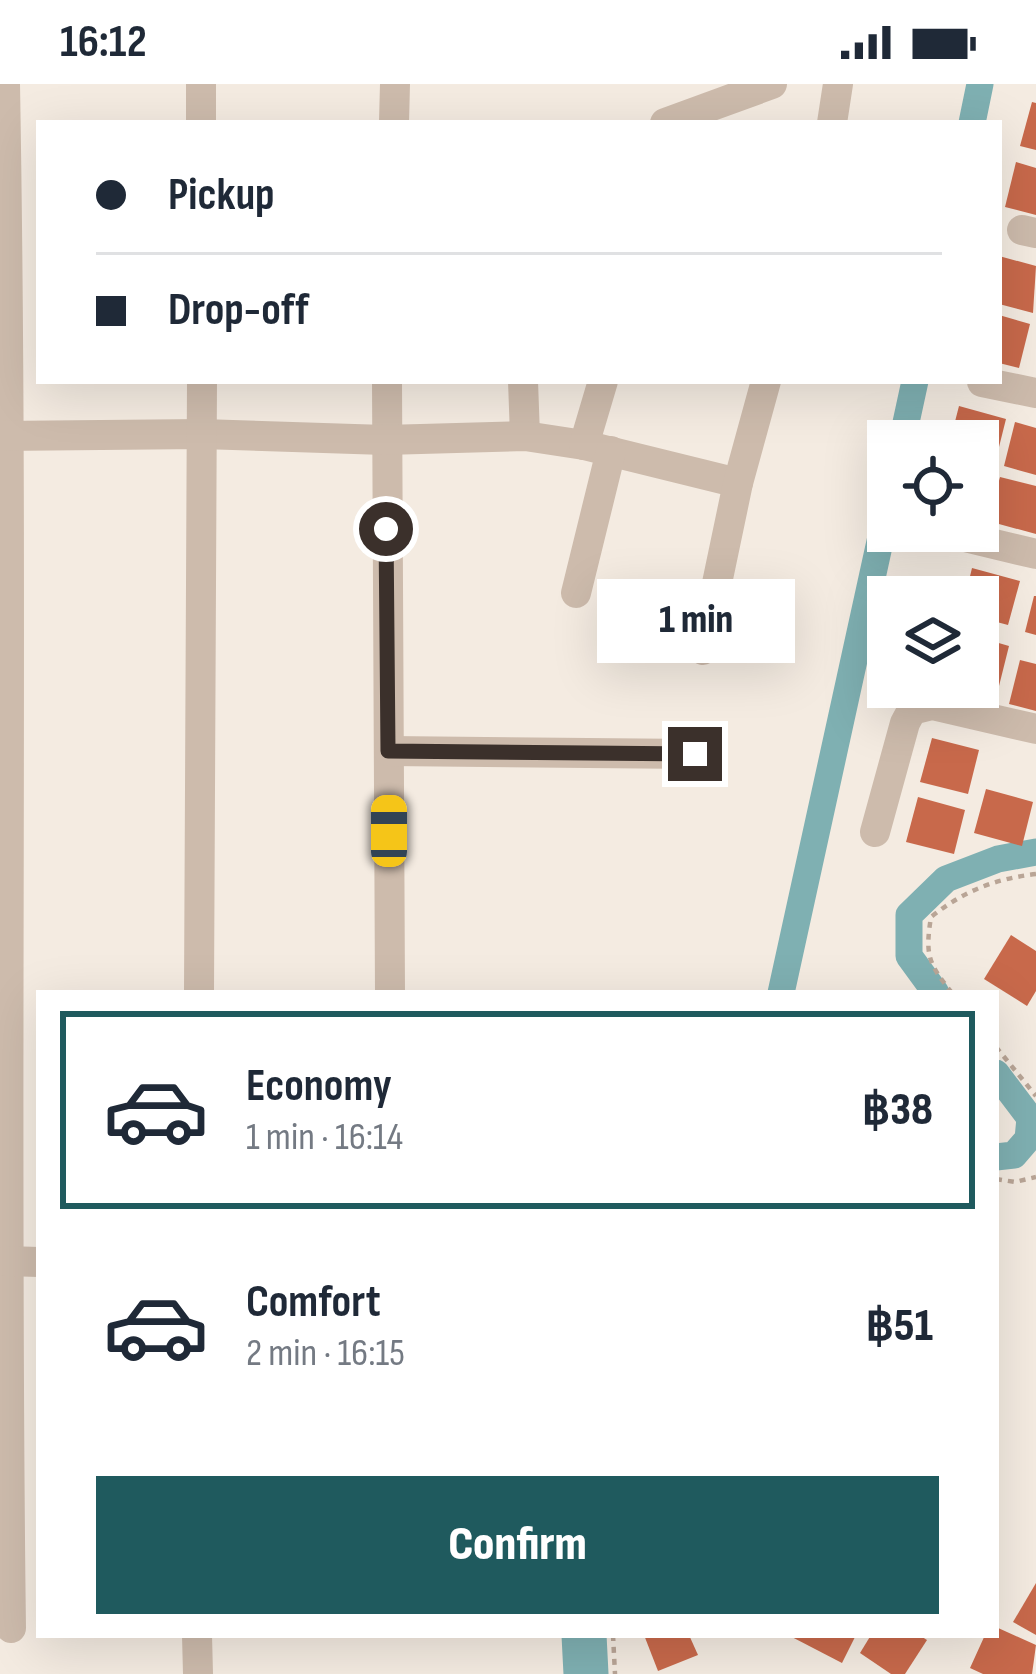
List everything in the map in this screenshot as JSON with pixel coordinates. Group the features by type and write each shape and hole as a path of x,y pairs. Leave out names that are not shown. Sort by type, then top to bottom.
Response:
{"street":[{"path":"5,84 6,1261 17,1627"},
{"path":"201,84 201,120"},
{"path":"394,84 394,120"},
{"path":"673,120 772,84"},
{"path":"832,120 838,84"},
{"path":"200,990 202,384"},
{"path":"387,384 390,990"},
{"path":"524,384 525,436"},
{"path":"576,593 603,384"},
{"path":"703,650 738,483 765,384"},
{"path":"992,384 1036,393"},
{"path":"6,436 202,434 385,440 525,436 598,448 738,483"},
{"path":"999,545 1036,554"},
{"path":"875,832 904,723 912,710 932,705 1036,729"},
{"path":"388,751 695,754"},
{"path":"6,1261 36,1262"},
{"path":"197,1638 198,1674"}],"path":[{"path":"950,990 932,969 926,947 931,917 979,887 1036,874"},
{"path":"999,1051 1036,1096"},
{"path":"999,1179 1036,1177"},
{"path":"613,1638 616,1674"}],"building":[{"path":"1032,102 1036,103 1036,150 1020,146"},
{"path":"1016,162 1036,168 1036,215 1005,207"},
{"path":"1002,257 1036,266 1033,313 1002,305"},
{"path":"1002,316 1030,324 1019,368 1002,364"},
{"path":"959,406 1006,419 999,447 999,420 955,420"},
{"path":"1015,422 1036,428 1036,475 1004,466"},
{"path":"1000,477 1036,486 1036,534 999,524"},
{"path":"972,568 1020,581 1008,625 999,623 999,576 970,576"},
{"path":"1036,596 1036,635 1025,632"},
{"path":"999,643 1009,646 999,686"},
{"path":"1020,660 1036,664 1036,711 1009,704"},
{"path":"932,738 979,750 968,794 920,782"},
{"path":"986,789 1033,802 1022,846 974,833"},
{"path":"918,797 965,810 954,854 906,842"},
{"path":"1011,935 1036,951 1036,991 1027,1006 984,979"},
{"path":"1036,1583 1036,1635 1013,1622"},
{"path":"999,1628 1036,1645 1032,1674 983,1674 970,1668 984,1638 999,1638"},
{"path":"645,1638 690,1638 698,1655 658,1671"},
{"path":"794,1638 854,1638 842,1663"},
{"path":"869,1638 927,1640 905,1674 891,1674 860,1653"}],"waterway":[{"path":"973,120 980,84"},
{"path":"907,420 914,384"},
{"path":"782,990 878,552"},
{"path":"934,990 909,956 909,915 946,879 998,859 1036,852"},
{"path":"999,1077 1030,1118 1028,1139 1014,1155 999,1157"},
{"path":"584,1638 586,1674"}],"route":[{"path":"386,529 388,751 695,754"}]}
